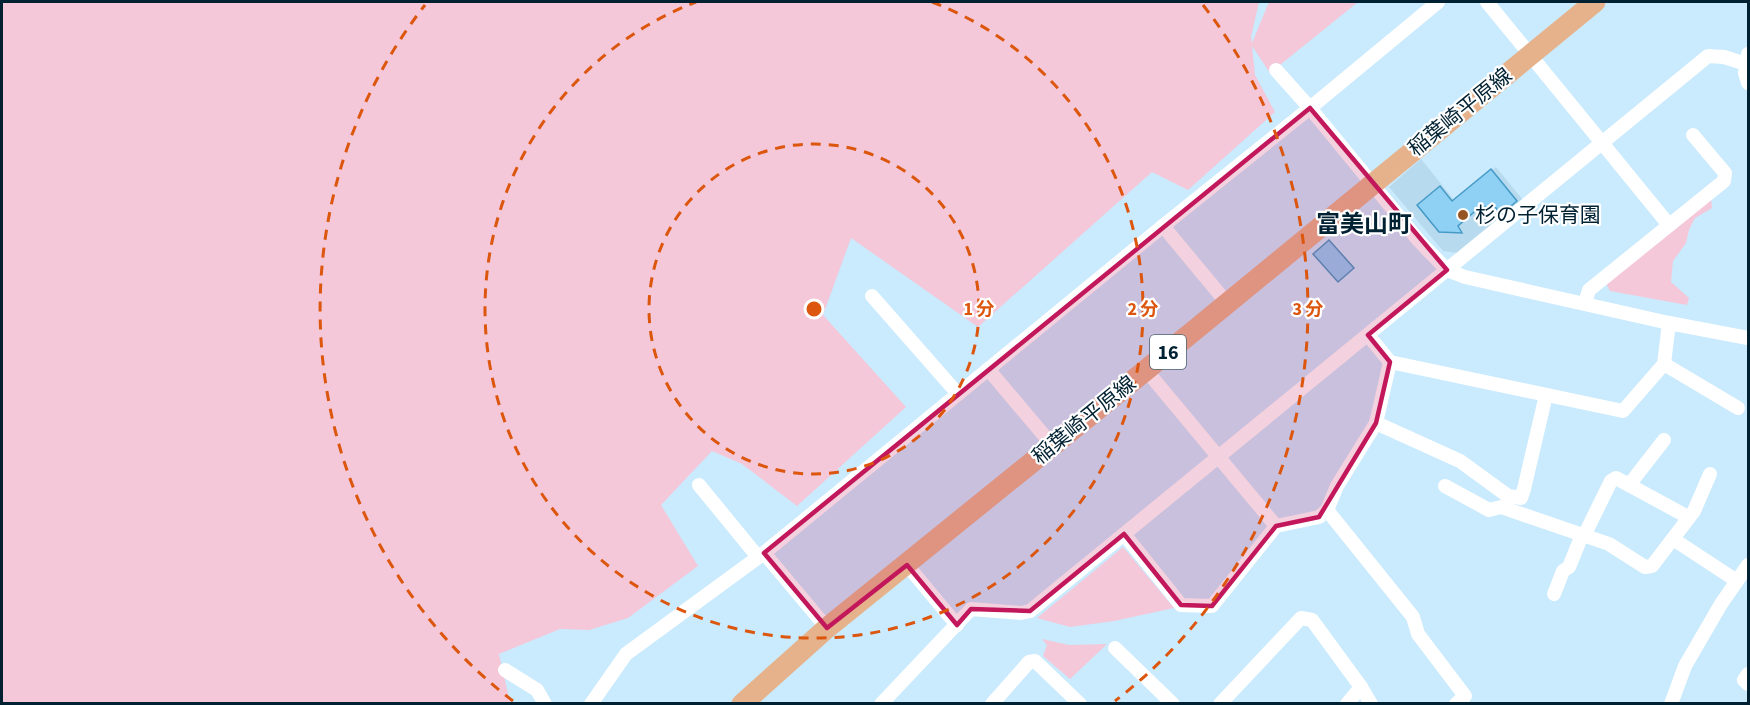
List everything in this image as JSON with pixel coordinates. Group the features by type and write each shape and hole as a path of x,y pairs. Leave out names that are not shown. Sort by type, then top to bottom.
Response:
{"main road":[{"name":"稲葉崎平原線","path":"750,701 827,628 1595,2"}],"street":[{"path":"591,704 626,654 761,555 1438,2"},
{"path":"1487,2 1669,225"},
{"path":"880,704 971,609 1021,613 1030,611 1708,56 1747,59 1745,73 1749,83"},
{"path":"1276,70 1419,241 1447,270 1465,277 1670,323 1749,338"},
{"path":"1585,303 1589,290 1724,181 1725,173 1693,135"},
{"path":"1163,226 1227,303"},
{"path":"872,296 958,394"},
{"path":"1368,335 1390,362 1623,411 1664,364 1670,323"},
{"path":"1124,534 1181,605 1212,606 1276,526 1319,517 1327,510 1337,486 1376,423 1390,362"},
{"path":"1664,364 1738,408"},
{"path":"988,369 1053,446"},
{"path":"1146,370 1276,526"},
{"path":"1376,423 1460,461 1508,496 1521,498 1546,395"},
{"path":"1629,485 1664,440"},
{"path":"1445,486 1489,510 1501,507 1609,544 1645,567 1652,566 1694,511 1710,474"},
{"path":"1554,594 1563,571 1569,567 1611,481 1616,478 1688,517"},
{"path":"699,485 827,628"},
{"path":"1327,510 1413,617 1418,634 1464,701"},
{"path":"1673,539 1737,581"},
{"path":"907,565 957,625"},
{"path":"1671,704 1686,666 1721,604 1749,565"},
{"path":"1220,704 1301,618 1312,620 1371,704"},
{"path":"1115,648 1164,701"},
{"path":"992,704 1029,662 1035,661 1080,704"},
{"path":"505,670 537,690 545,704"},
{"path":"1749,675 1744,680 1749,684"},
{"path":"1347,704 1361,687"}],"highlighted area":[{"path":"1310,108 1447,270 1368,335 1390,362 1376,423 1319,517 1276,526 1212,606 1181,605 1124,534 1030,611 971,609 957,625 907,565 827,628 764,553"}],"shaded area":[{"path":"2,2 1259,2 1251,37 1252,43 1269,2 1358,2 1270,73 1252,46 1255,75 1275,112 1188,190 1152,172 978,327 851,238 823,315 906,407 797,506 742,464 712,451 661,505 698,566 628,618 589,630 560,629 499,654 509,698 513,704 2,703"},
{"path":"1421,159 1454,200 1496,167 1522,199 1458,253 1443,251 1389,187"},
{"path":"1711,199 1712,208 1695,218 1686,243 1673,261 1671,282 1689,298 1687,305 1610,291 1606,283"},
{"path":"1123,547 1174,608 1114,621 1070,627 1037,618"},
{"path":"1042,639 1069,645 1107,644 1070,679 1043,656 1047,645"}],"building":[{"path":"1491,169 1517,201 1500,215 1496,208 1481,206 1458,226 1462,233 1439,232 1417,205 1440,186 1452,201"},
{"path":"1329,240 1354,268 1338,282 1313,254"}],"place":[{"name":"杉の子保育園","path":"1463,215"}],"district":[{"name":"富美山町","path":"1364,224"}]}
